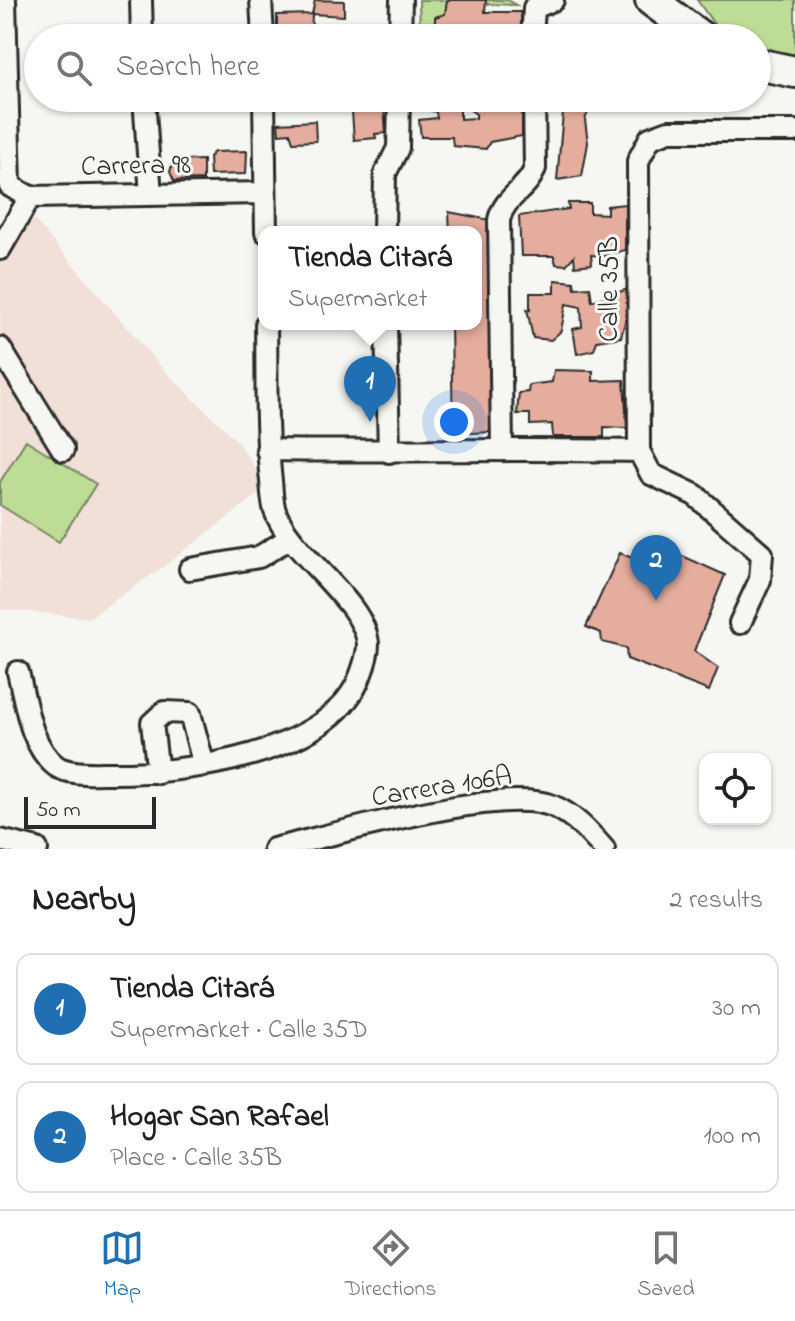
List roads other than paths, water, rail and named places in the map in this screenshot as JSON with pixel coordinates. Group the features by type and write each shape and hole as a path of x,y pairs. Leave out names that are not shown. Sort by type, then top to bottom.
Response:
{"street":[{"name":"Carrera 98","path":"5,0 10,186 30,197 265,193"},
{"path":"141,0 142,24"},
{"path":"261,0 262,24"},
{"path":"400,24 401,0"},
{"path":"533,24 534,8 553,0"},
{"path":"651,0 683,24"},
{"path":"145,112 151,195"},
{"path":"264,112 266,226"},
{"path":"384,226 385,174 398,148 399,112"},
{"path":"502,448 499,220 506,202 532,178 535,168 534,112"},
{"name":"Calle 35B","path":"639,451 638,161 643,145 656,134 795,131"},
{"path":"0,249 30,197"},
{"path":"18,672 37,742 59,768 86,773 158,773 204,766 289,740 322,723 344,701 360,676 368,644 356,616 290,538 274,511 267,450 266,330"},
{"path":"386,330 389,452"},
{"path":"0,348 63,450"},
{"path":"267,450 389,452 502,448 639,451 651,474 695,495 762,554 760,580 740,623"},
{"path":"190,569 259,557 290,538"},
{"path":"158,773 152,723 164,712 190,713 204,766"},
{"name":"Carrera 106A","path":"274,849 466,806 524,802 550,805 576,820 604,849"},
{"path":"0,840 37,849"}],"place":[{"name":"Tienda Citará","path":"370,422"},
{"name":"Hogar San Rafael","path":"656,601"}]}
